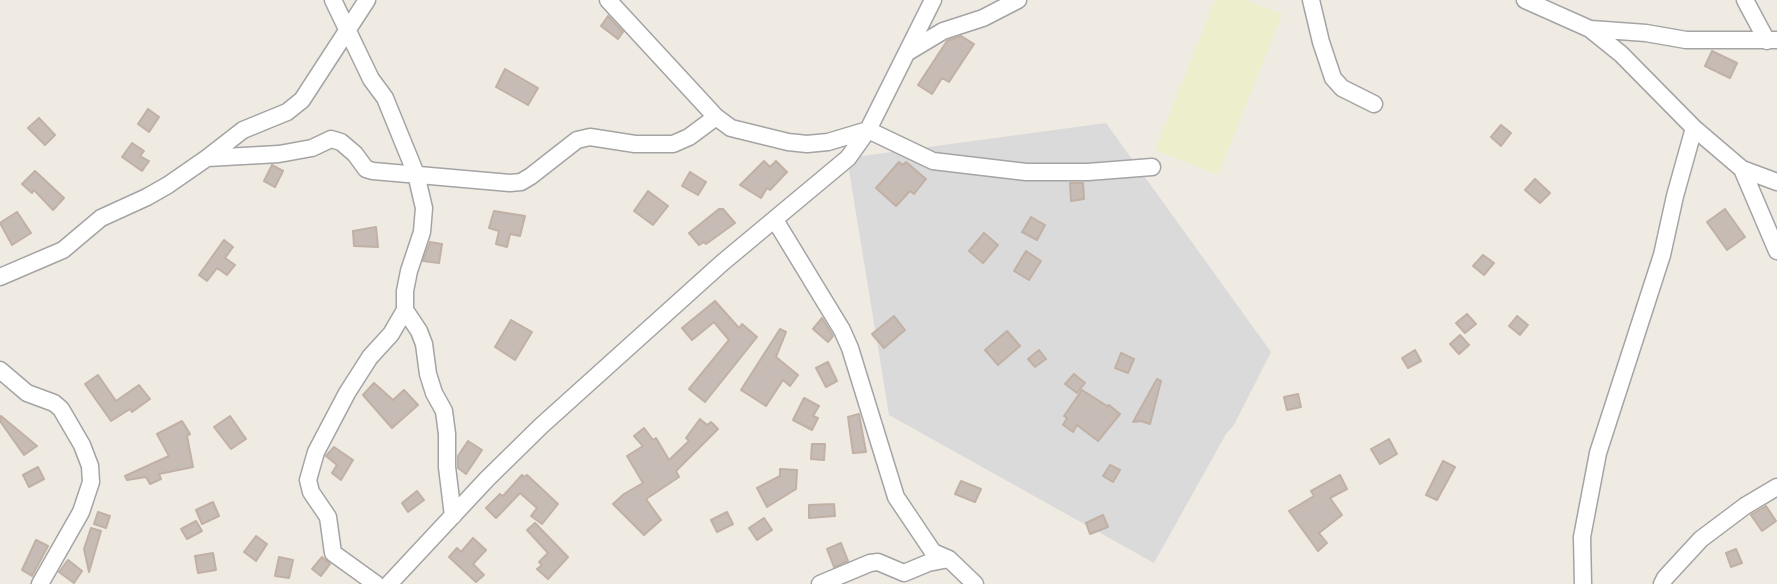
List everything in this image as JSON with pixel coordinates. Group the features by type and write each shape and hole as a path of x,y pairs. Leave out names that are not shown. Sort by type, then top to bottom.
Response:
{"street":[{"path":"332,0 349,29 371,79 385,99 416,174 424,208 422,232 405,291 405,310 391,334 370,358 347,393 316,452 309,480 311,492 328,517 333,553 376,584"},
{"path":"0,277 63,250 101,218 146,197 207,159 243,130 287,112 302,100 367,0"},
{"path":"608,0 716,117 731,128 807,144 828,142 868,130 925,159 1044,173 1152,167"},
{"path":"389,584 541,426 722,263 848,158 868,130 933,0"},
{"path":"907,53 943,31 983,18 1018,0"},
{"path":"1311,0 1333,78 1342,88 1374,104"},
{"path":"1525,0 1591,29 1621,54 1694,128 1742,169 1777,182"},
{"path":"1745,0 1772,41"},
{"path":"1591,29 1646,33 1686,40 1772,41"},
{"path":"207,159 279,155 312,148 331,139 349,148 366,169 510,183 521,181 577,140 590,137 635,144 673,144 689,137 716,117"},
{"path":"1583,584 1582,537 1598,453 1662,255 1694,128"},
{"path":"1742,169 1777,251"},
{"path":"775,220 850,348 896,497 929,547 949,559 975,584"},
{"path":"405,310 419,331 431,384 444,411 453,516"},
{"path":"0,370 27,393 54,403 61,409 82,445 90,466 91,482 81,512 40,584"},
{"path":"1662,584 1701,540 1745,506 1777,487"},
{"path":"820,584 870,563 878,562 906,578 928,563 949,559"}],"shaded area":[{"path":"1106,123 1271,352 1234,425 1226,434 1154,563 889,415 847,158"}],"green space":[{"path":"1215,0 1246,0 1282,14 1218,175 1155,150"}],"building":[{"path":"608,16 623,32 618,39 601,26"},
{"path":"961,36 974,44 949,82 942,78 932,94 918,85 947,41"},
{"path":"1712,51 1737,63 1730,78 1705,66"},
{"path":"505,69 538,88 528,105 496,87"},
{"path":"148,109 159,117 149,132 138,124"},
{"path":"39,118 55,135 45,145 28,128"},
{"path":"1501,125 1511,133 1501,146 1491,137"},
{"path":"132,143 144,151 140,156 149,161 142,171 122,157"},
{"path":"764,161 770,167 776,161 787,172 770,190 767,188 761,198 740,185"},
{"path":"899,162 903,165 906,162 926,179 914,194 910,191 896,206 876,188"},
{"path":"272,165 283,171 275,187 264,181"},
{"path":"35,171 64,198 53,210 34,190 32,193 22,184"},
{"path":"690,172 706,182 698,195 682,186"},
{"path":"1535,179 1550,193 1540,203 1525,190"},
{"path":"1070,183 1083,183 1084,199 1071,201"},
{"path":"648,191 668,206 653,225 634,211"},
{"path":"719,209 723,209 735,223 706,244 704,242 699,245 689,233"},
{"path":"1725,209 1745,237 1727,250 1707,222"},
{"path":"494,211 525,216 520,236 510,234 507,247 496,244 499,231 489,228"},
{"path":"17,212 31,233 12,245 0,223"},
{"path":"1031,217 1045,225 1037,240 1022,232"},
{"path":"376,227 378,247 354,246 353,231"},
{"path":"984,233 998,245 983,263 969,251"},
{"path":"224,240 233,247 225,258 235,265 227,275 217,268 207,281 199,275"},
{"path":"430,242 442,244 439,263 423,261"},
{"path":"1026,251 1041,261 1029,280 1014,271"},
{"path":"1483,255 1494,263 1484,275 1473,266"},
{"path":"715,301 739,328 742,324 757,337 705,402 689,389 729,340 714,322 692,340 682,328"},
{"path":"1467,314 1476,324 1465,333 1456,323"},
{"path":"894,316 905,330 884,348 872,334"},
{"path":"1517,316 1528,325 1520,335 1509,326"},
{"path":"822,318 833,336 828,342 813,329"},
{"path":"511,320 532,332 515,360 495,347"},
{"path":"780,329 786,332 776,357 798,375 790,386 783,380 766,406 741,390"},
{"path":"1007,331 1020,346 998,365 985,350"},
{"path":"1460,335 1469,345 1459,354 1450,344"},
{"path":"1039,350 1046,359 1035,367 1028,359"},
{"path":"1415,350 1421,361 1408,368 1402,358"},
{"path":"1121,353 1134,359 1128,373 1115,368"},
{"path":"828,362 837,381 826,387 816,368"},
{"path":"1074,374 1085,383 1077,393 1065,384"},
{"path":"98,375 116,401 139,385 150,399 132,412 130,409 111,421 85,384"},
{"path":"1157,379 1161,381 1150,424 1133,422"},
{"path":"374,383 393,400 404,390 418,405 392,428 363,395"},
{"path":"1082,390 1120,414 1098,441 1077,425 1073,432 1063,425 1067,418 1064,416"},
{"path":"1298,394 1301,407 1287,410 1284,397"},
{"path":"804,398 819,406 813,416 818,418 812,430 793,420"},
{"path":"859,414 866,452 853,453 848,417"},
{"path":"1,416 37,446 24,455 0,421"},
{"path":"230,416 246,439 231,449 214,427"},
{"path":"700,419 707,425 711,422 718,429 676,471 679,477 646,499 661,520 644,535 613,504 643,483 627,456 643,446 634,436 644,428 653,440 656,438 669,460 689,441 686,438"},
{"path":"182,421 190,434 187,436 193,467 159,474 161,479 150,484 146,477 127,480 125,476 169,456 157,434"},
{"path":"1389,439 1397,454 1380,464 1371,449"},
{"path":"468,441 482,450 466,474 458,468 458,456"},
{"path":"812,444 825,444 824,460 811,459"},
{"path":"334,447 353,460 341,480 332,473 337,465 326,456"},
{"path":"1443,461 1455,467 1437,500 1426,495"},
{"path":"1110,465 1120,470 1113,482 1103,476"},
{"path":"38,467 44,479 29,487 23,475"},
{"path":"780,469 797,470 796,489 767,507 757,488 780,476"},
{"path":"522,475 527,475 558,504 542,524 531,516 537,508 520,493 496,518 486,508 500,494 503,496"},
{"path":"1340,475 1347,489 1330,498 1342,515 1319,533 1327,543 1318,551 1289,511 1314,496 1311,491"},
{"path":"961,481 981,489 975,502 955,494"},
{"path":"417,491 424,500 408,512 402,503"},
{"path":"213,502 219,516 202,524 196,510"},
{"path":"834,504 835,516 809,518 809,505"},
{"path":"1766,506 1776,521 1762,531 1751,515"},
{"path":"98,512 110,516 106,528 94,524"},
{"path":"727,512 733,524 717,532 711,520"},
{"path":"1103,515 1108,527 1090,534 1086,523"},
{"path":"764,518 772,530 757,540 749,528"},
{"path":"196,521 202,531 187,539 181,529"},
{"path":"535,523 568,557 548,579 537,569 542,565 539,562 548,553 527,530"},
{"path":"91,528 101,531 89,572 84,549"},
{"path":"256,536 267,544 256,561 244,552"},
{"path":"473,538 486,550 473,564 484,575 476,582 449,557 457,548 461,552"},
{"path":"36,540 48,546 32,576 22,570"},
{"path":"841,543 848,561 834,567 827,549"},
{"path":"1736,549 1742,563 1731,567 1726,553"},
{"path":"213,553 216,570 198,573 195,556"},
{"path":"279,557 293,560 289,578 275,576"},
{"path":"322,557 330,564 321,576 312,569"},
{"path":"68,560 82,571 74,583 59,572"}]}
